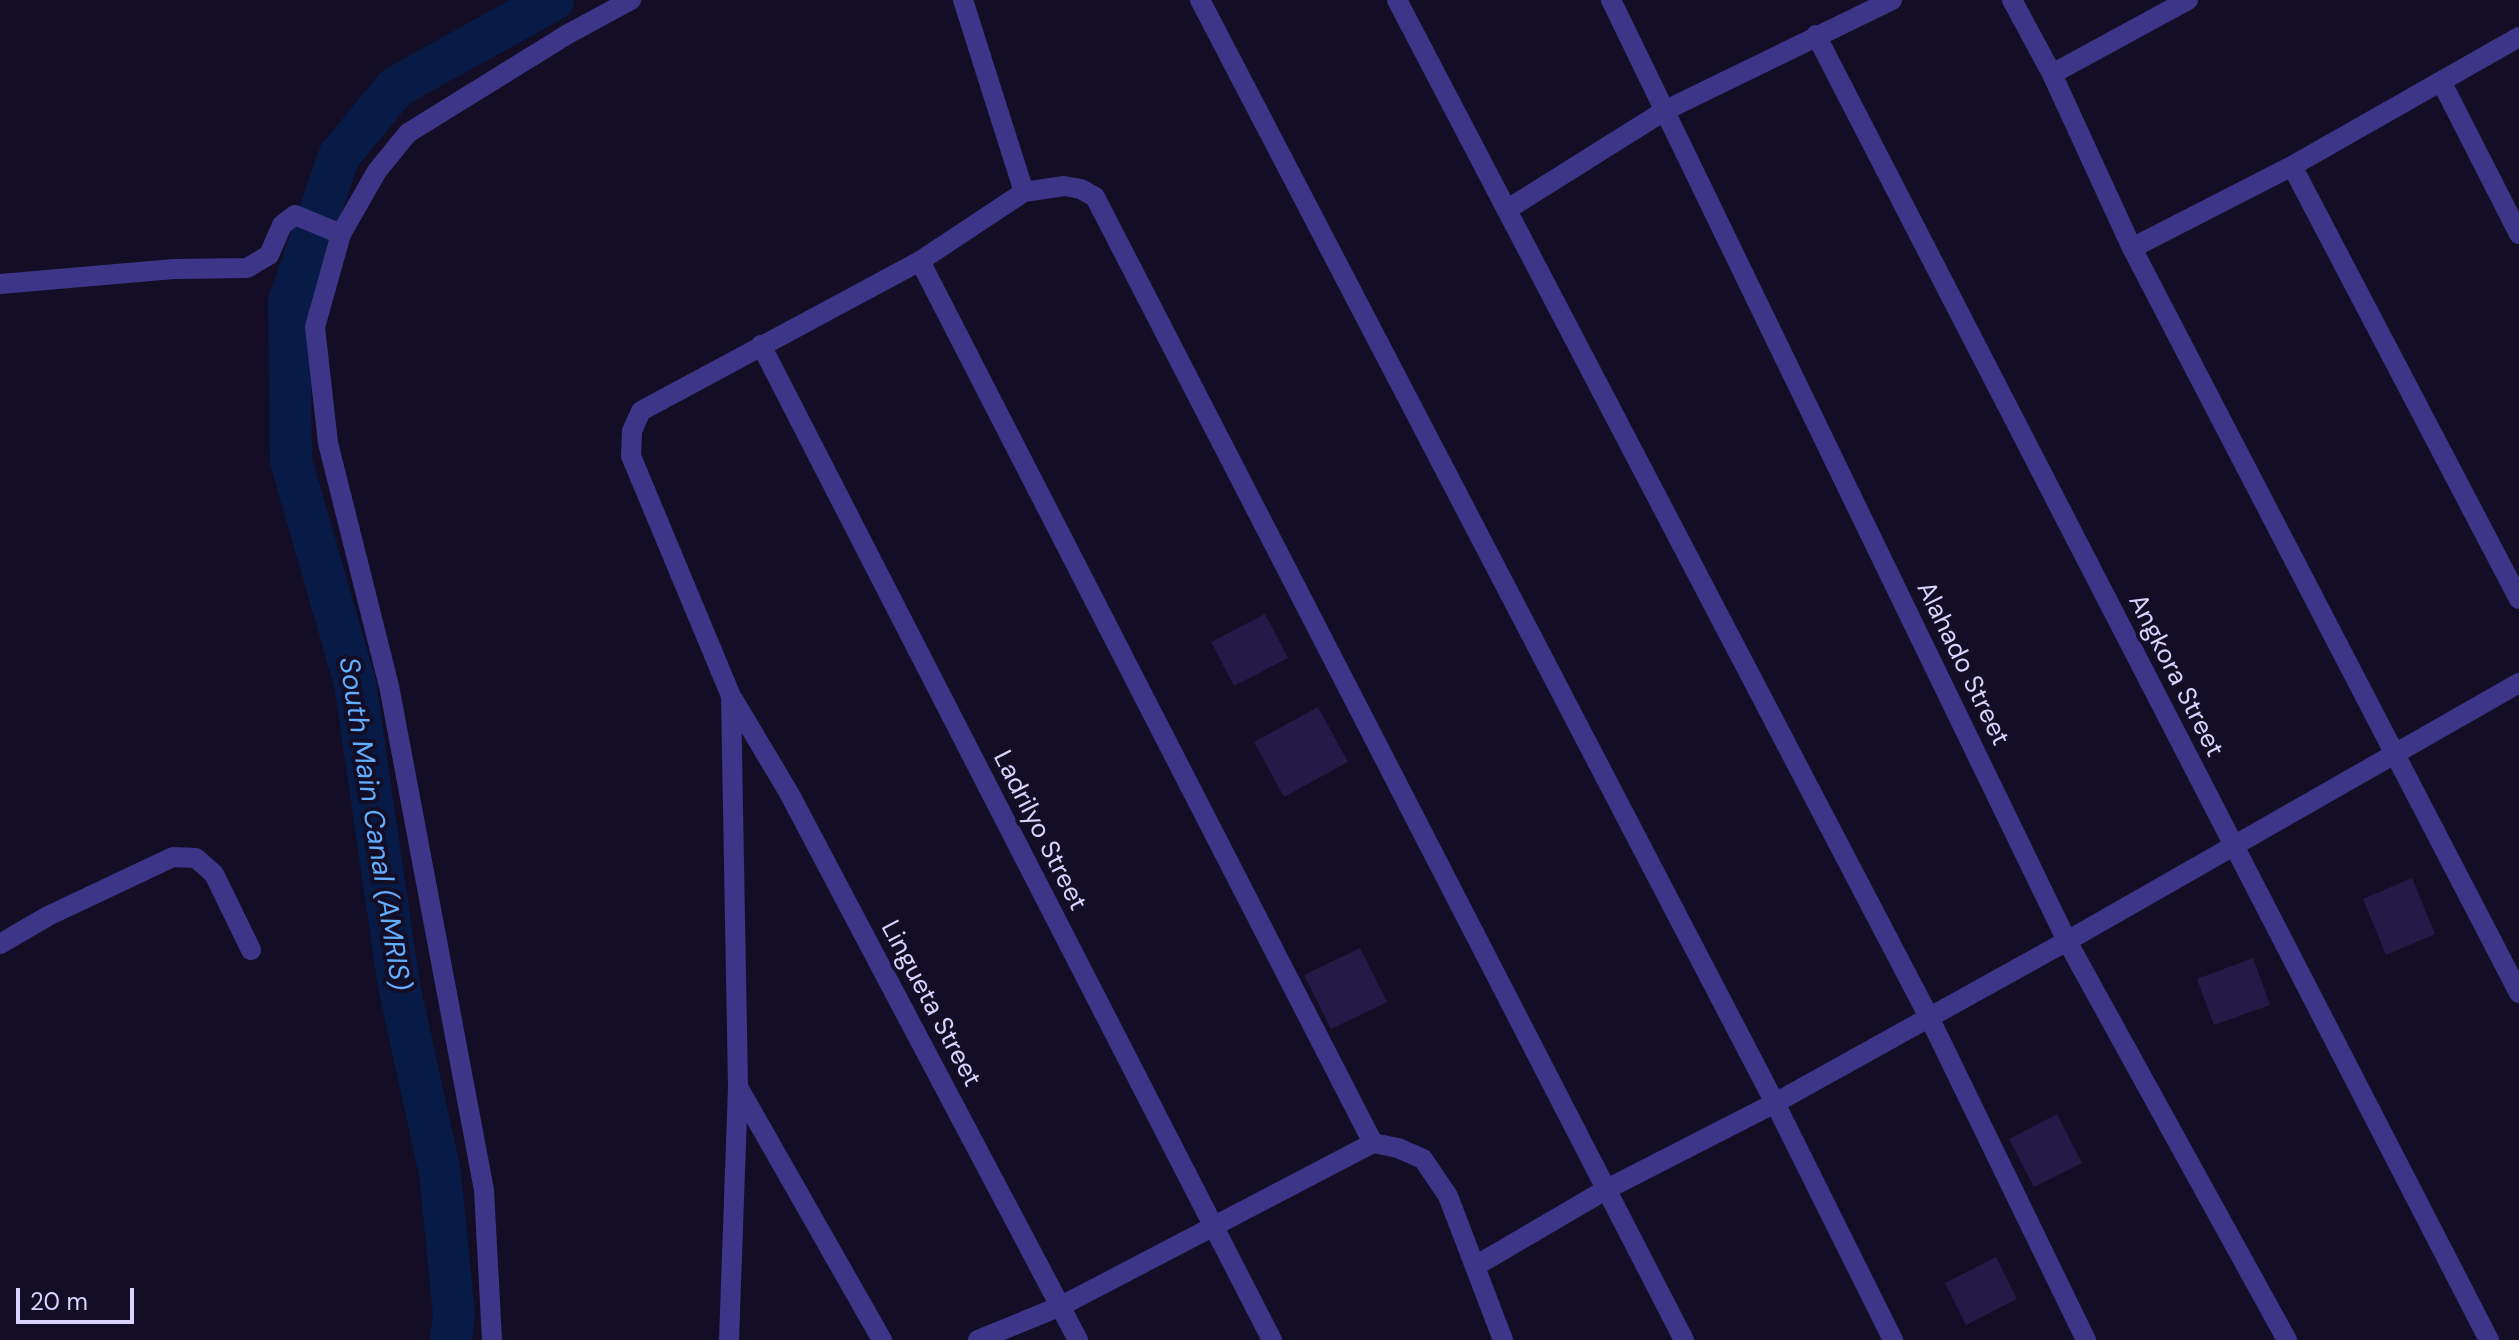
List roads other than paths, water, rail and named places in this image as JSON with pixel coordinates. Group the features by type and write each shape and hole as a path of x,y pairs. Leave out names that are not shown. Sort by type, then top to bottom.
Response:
{"street":[{"path":"492,1340 481,1174 389,686 328,443 315,327 334,230 408,133 568,34 631,0"},
{"path":"963,0 1024,192"},
{"path":"1200,0 1775,1103 1893,1340"},
{"path":"1397,0 1929,1017 2086,1340"},
{"name":"Alahado Street","path":"1611,0 2067,941 2287,1340"},
{"path":"1508,209 1664,111 1892,0"},
{"path":"2012,0 2052,74 2132,248 2519,993"},
{"path":"2052,74 2188,0"},
{"name":"Angkora Street","path":"1816,35 2489,1340"},
{"path":"2132,248 2292,166 2519,37"},
{"path":"2442,83 2519,234"},
{"path":"2292,166 2519,599"},
{"path":"729,1340 738,1087 731,696 631,456 632,431 641,411 920,261 1024,192 1064,186 1081,189 1095,197 1684,1340"},
{"path":"0,284 174,269 247,268 269,255 288,218 302,217 334,230"},
{"path":"920,261 1373,1143"},
{"name":"Ladrilyo Street","path":"761,345 1272,1340"},
{"path":"1477,1265 1607,1189 1775,1103 2067,941 2519,683"},
{"name":"Lingueta Street","path":"731,696 789,793 1078,1340"},
{"path":"0,944 48,916 173,857 196,858 214,874 251,950"},
{"path":"738,1087 882,1340"},
{"path":"978,1340 1061,1306 1373,1143 1398,1148 1423,1159 1448,1196 1477,1265 1503,1340"}],"waterway":[{"name":"South Main Canal (AMRIS)","path":"451,1340 454,1314 440,1173 399,986 355,683 291,461 289,302 339,156 396,87 553,0"}]}
